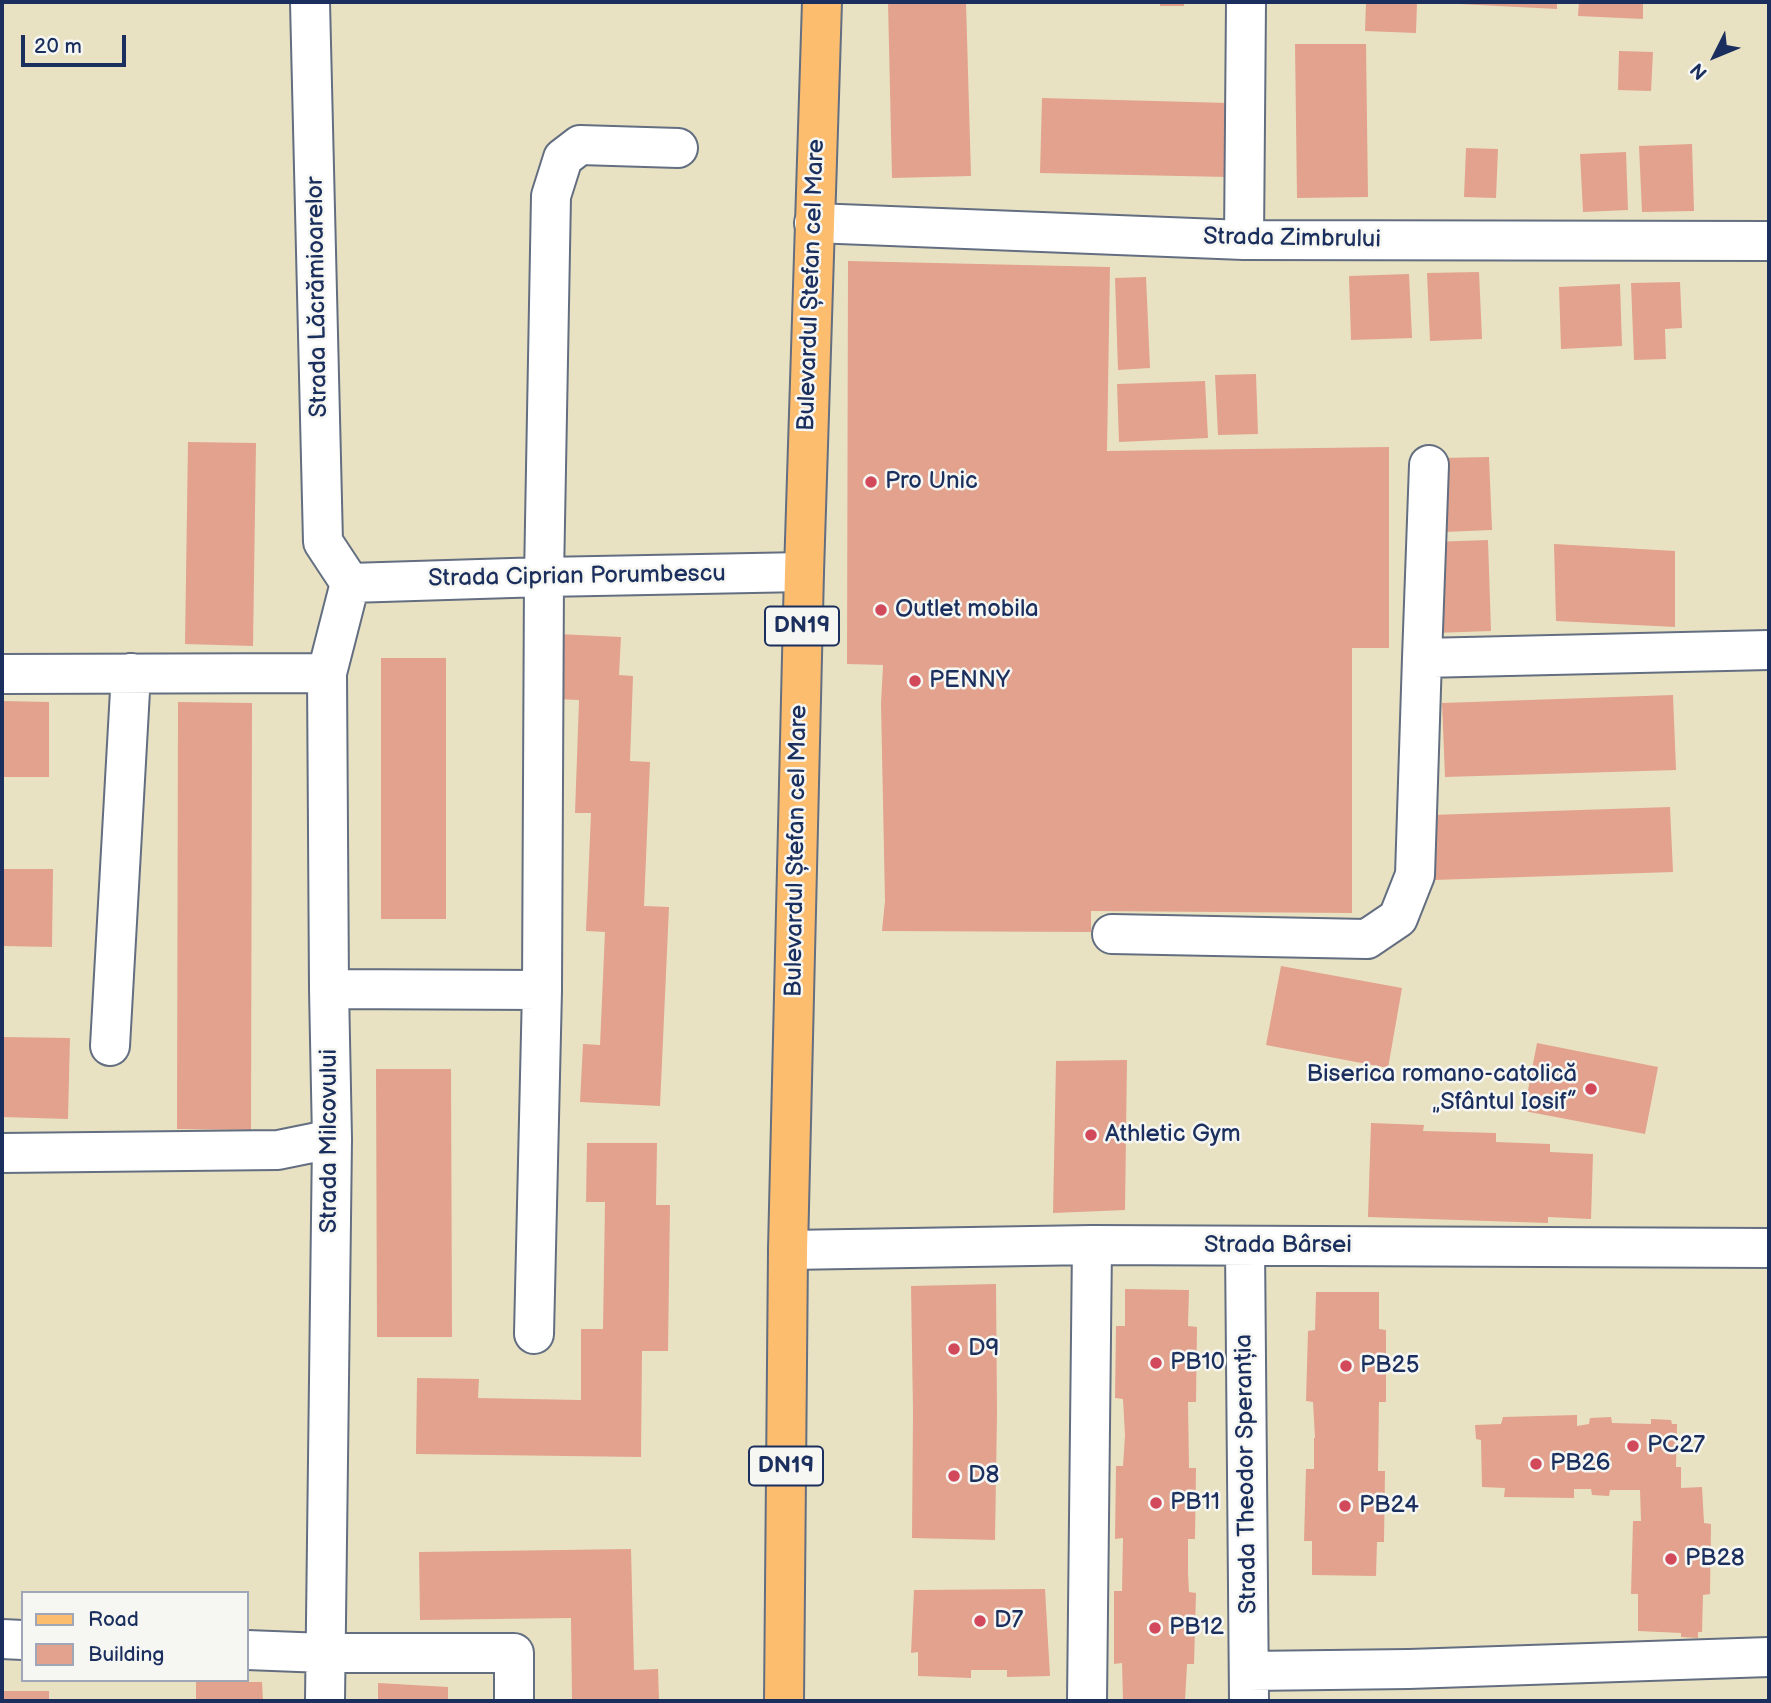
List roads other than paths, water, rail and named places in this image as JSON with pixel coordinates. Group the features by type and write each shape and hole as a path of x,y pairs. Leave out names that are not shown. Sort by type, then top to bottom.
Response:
{"main road":[{"name":"Bulevardul Ștefan cel Mare","path":"783,1701 788,1250 804,572 822,2"}],"street":[{"name":"Strada Lăcrămioarelor","path":"310,2 323,542 351,583"},
{"path":"1244,240 1247,2"},
{"path":"534,1334 542,990 544,577 551,196 562,158 580,145 678,148"},
{"name":"Strada Zimbrului","path":"814,223 1244,240 1769,241"},
{"path":"1112,934 1367,939 1398,918 1415,875 1429,466"},
{"name":"Strada Ciprian Porumbescu","path":"351,583 804,572"},
{"name":"Strada Milcovului","path":"325,1701 332,1139 327,673 351,583"},
{"path":"1422,658 1769,650"},
{"path":"110,1046 131,673"},
{"path":"2,674 327,673"},
{"path":"329,989 542,990"},
{"path":"2,1153 278,1150 332,1139"},
{"path":"1087,1701 1092,1245"},
{"name":"Strada Bârsei","path":"788,1250 1092,1245 1769,1248"},
{"name":"Strada Theodor Speranția","path":"1245,1246 1249,1686"},
{"path":"2,1639 21,1640"},
{"path":"248,1650 324,1653 514,1653 514,1701"},
{"path":"1249,1686 1409,1685 1769,1657"}],"place":[{"name":"Pro Unic","path":"871,482"},
{"name":"Outlet mobila","path":"881,610"},
{"name":"PENNY","path":"915,681"},
{"name":"Biserica romano-catolică „Sfântul Iosif”","path":"1591,1089"},
{"name":"Athletic Gym","path":"1091,1135"},
{"name":"D9","path":"954,1349"},
{"name":"PB10","path":"1156,1363"},
{"name":"PB25","path":"1346,1366"},
{"name":"PC27","path":"1633,1446"},
{"name":"PB26","path":"1536,1464"},
{"name":"D8","path":"954,1476"},
{"name":"PB11","path":"1156,1503"},
{"name":"PB24","path":"1345,1506"},
{"name":"PB28","path":"1671,1559"},
{"name":"D7","path":"980,1621"},
{"name":"PB12","path":"1155,1628"}]}
